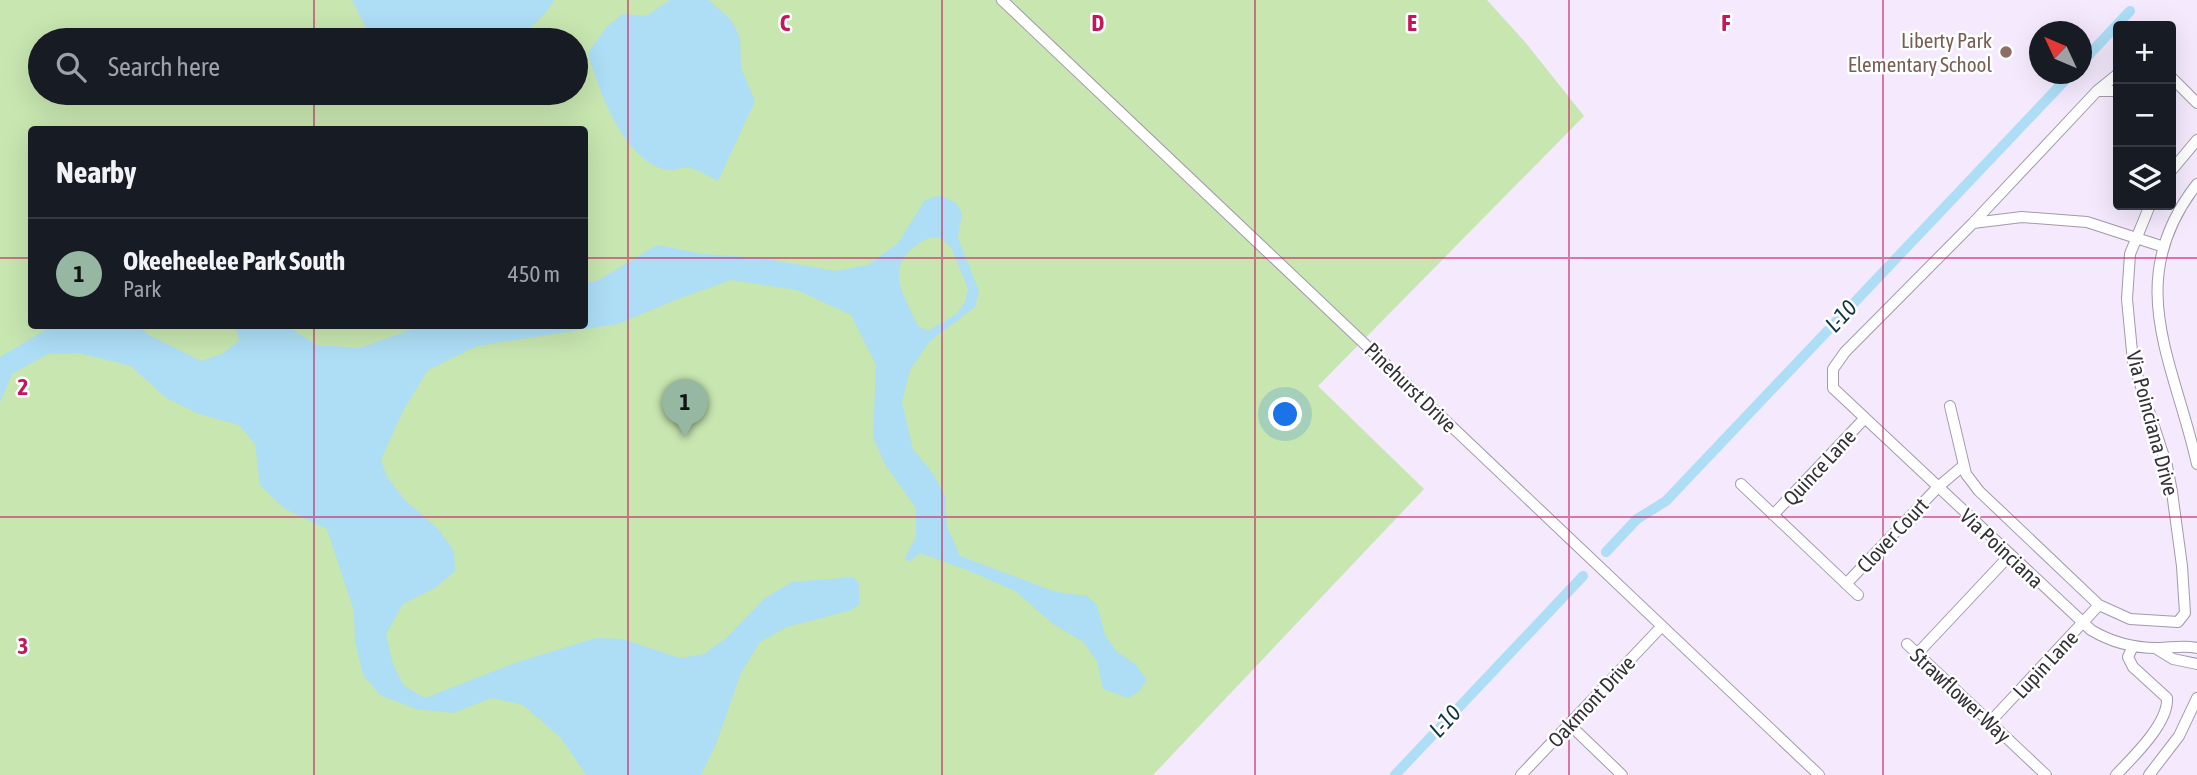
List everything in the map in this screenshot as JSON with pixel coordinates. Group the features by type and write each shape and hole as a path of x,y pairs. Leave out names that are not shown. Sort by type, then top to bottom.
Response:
{"street":[{"name":"Pinehurst Drive","path":"1002,0 1819,775"},
{"path":"1865,418 1833,388 1833,369 1845,352 2097,91 2113,78"},
{"path":"2176,82 2197,103"},
{"path":"2097,91 2113,91"},
{"path":"2176,91 2185,91"},
{"path":"2176,165 2197,140"},
{"path":"2197,184 2173,223 2164,247 2157,290 2160,333 2197,464"},
{"name":"Via Poinciana Drive","path":"1950,406 1966,474 1979,491 2099,605 2130,620 2178,622 2185,612 2172,492 2167,467 2133,362 2127,299 2130,254 2148,210"},
{"path":"1973,222 2022,217 2087,222 2164,247"},
{"name":"Via Poinciana","path":"1865,418 2083,624 2103,637 2133,646 2197,648"},
{"name":"Quince Lane","path":"1773,515 1865,418"},
{"path":"1938,487 1964,465"},
{"path":"1741,484 1858,596"},
{"name":"Clover Court","path":"1846,584 1938,487"},
{"path":"1917,653 2010,555"},
{"name":"Lupin Lane","path":"1990,722 2099,605"},
{"name":"Oakmont Drive","path":"1521,775 1662,626"},
{"name":"Strawflower Way","path":"1907,644 2046,775"},
{"path":"2116,775 2150,736 2168,707 2167,698 2133,667 2129,657 2133,646"},
{"name":"Via Poinciana","path":"2154,648 2173,659 2197,664"},
{"path":"2150,775 2179,736 2197,698"},
{"path":"1569,724 1622,775"}],"green space":[{"path":"0,0 1487,0 1525,42 1584,116 1318,386 1424,489 1153,775 0,775"}],"water":[{"path":"352,0 554,0 544,15 529,28 366,28"},
{"path":"670,0 709,0 731,20 740,37 741,68 755,101 718,181 692,168 667,170 652,164 638,153 626,139 606,104 588,53 606,28 622,14 646,16"},
{"path":"940,195 956,203 962,213 958,238 979,291 975,307 930,341 910,370 902,402 913,449 934,475 945,496 947,527 960,556 1056,592 1087,596 1097,605 1105,635 1116,651 1135,664 1147,680 1139,691 1129,698 1103,689 1097,661 1083,642 1053,624 1015,591 920,553 909,562 905,558 916,536 916,508 886,466 873,438 876,365 851,315 797,290 731,280 618,324 588,329 588,282 597,281 657,245 704,254 761,258 836,271 868,265 898,243 925,200","holes":["939,237 951,247 968,289 965,302 956,314 928,331 918,326 904,295 900,285 900,266 914,247 929,238"]},
{"path":"47,329 141,329 201,361 222,354 239,341 236,329 292,329 317,345 360,348 413,329 586,329 477,346 428,370 404,409 381,460 387,477 405,500 439,530 454,551 455,571 435,588 403,604 386,634 393,664 404,686 425,698 515,663 596,638 622,639 680,658 704,654 726,638 765,598 792,582 854,577 859,584 859,604 852,610 787,627 760,642 741,673 716,744 701,775 586,775 561,738 523,705 492,698 453,713 416,709 380,695 363,675 355,642 354,611 327,529 285,509 260,485 255,444 239,425 199,414 166,398 131,366 79,353 48,354 12,374 0,403 0,357"}],"waterway":[{"name":"L-10","path":"2092,51 2130,11"},
{"name":"L-10","path":"1606,552 1637,519 1666,501 2062,84"},
{"name":"L-10","path":"1395,775 1583,576"}],"place":[{"name":"Liberty Park Elementary School","path":"2006,52"},
{"name":"Okeeheelee Park South","path":"685,437"}]}
